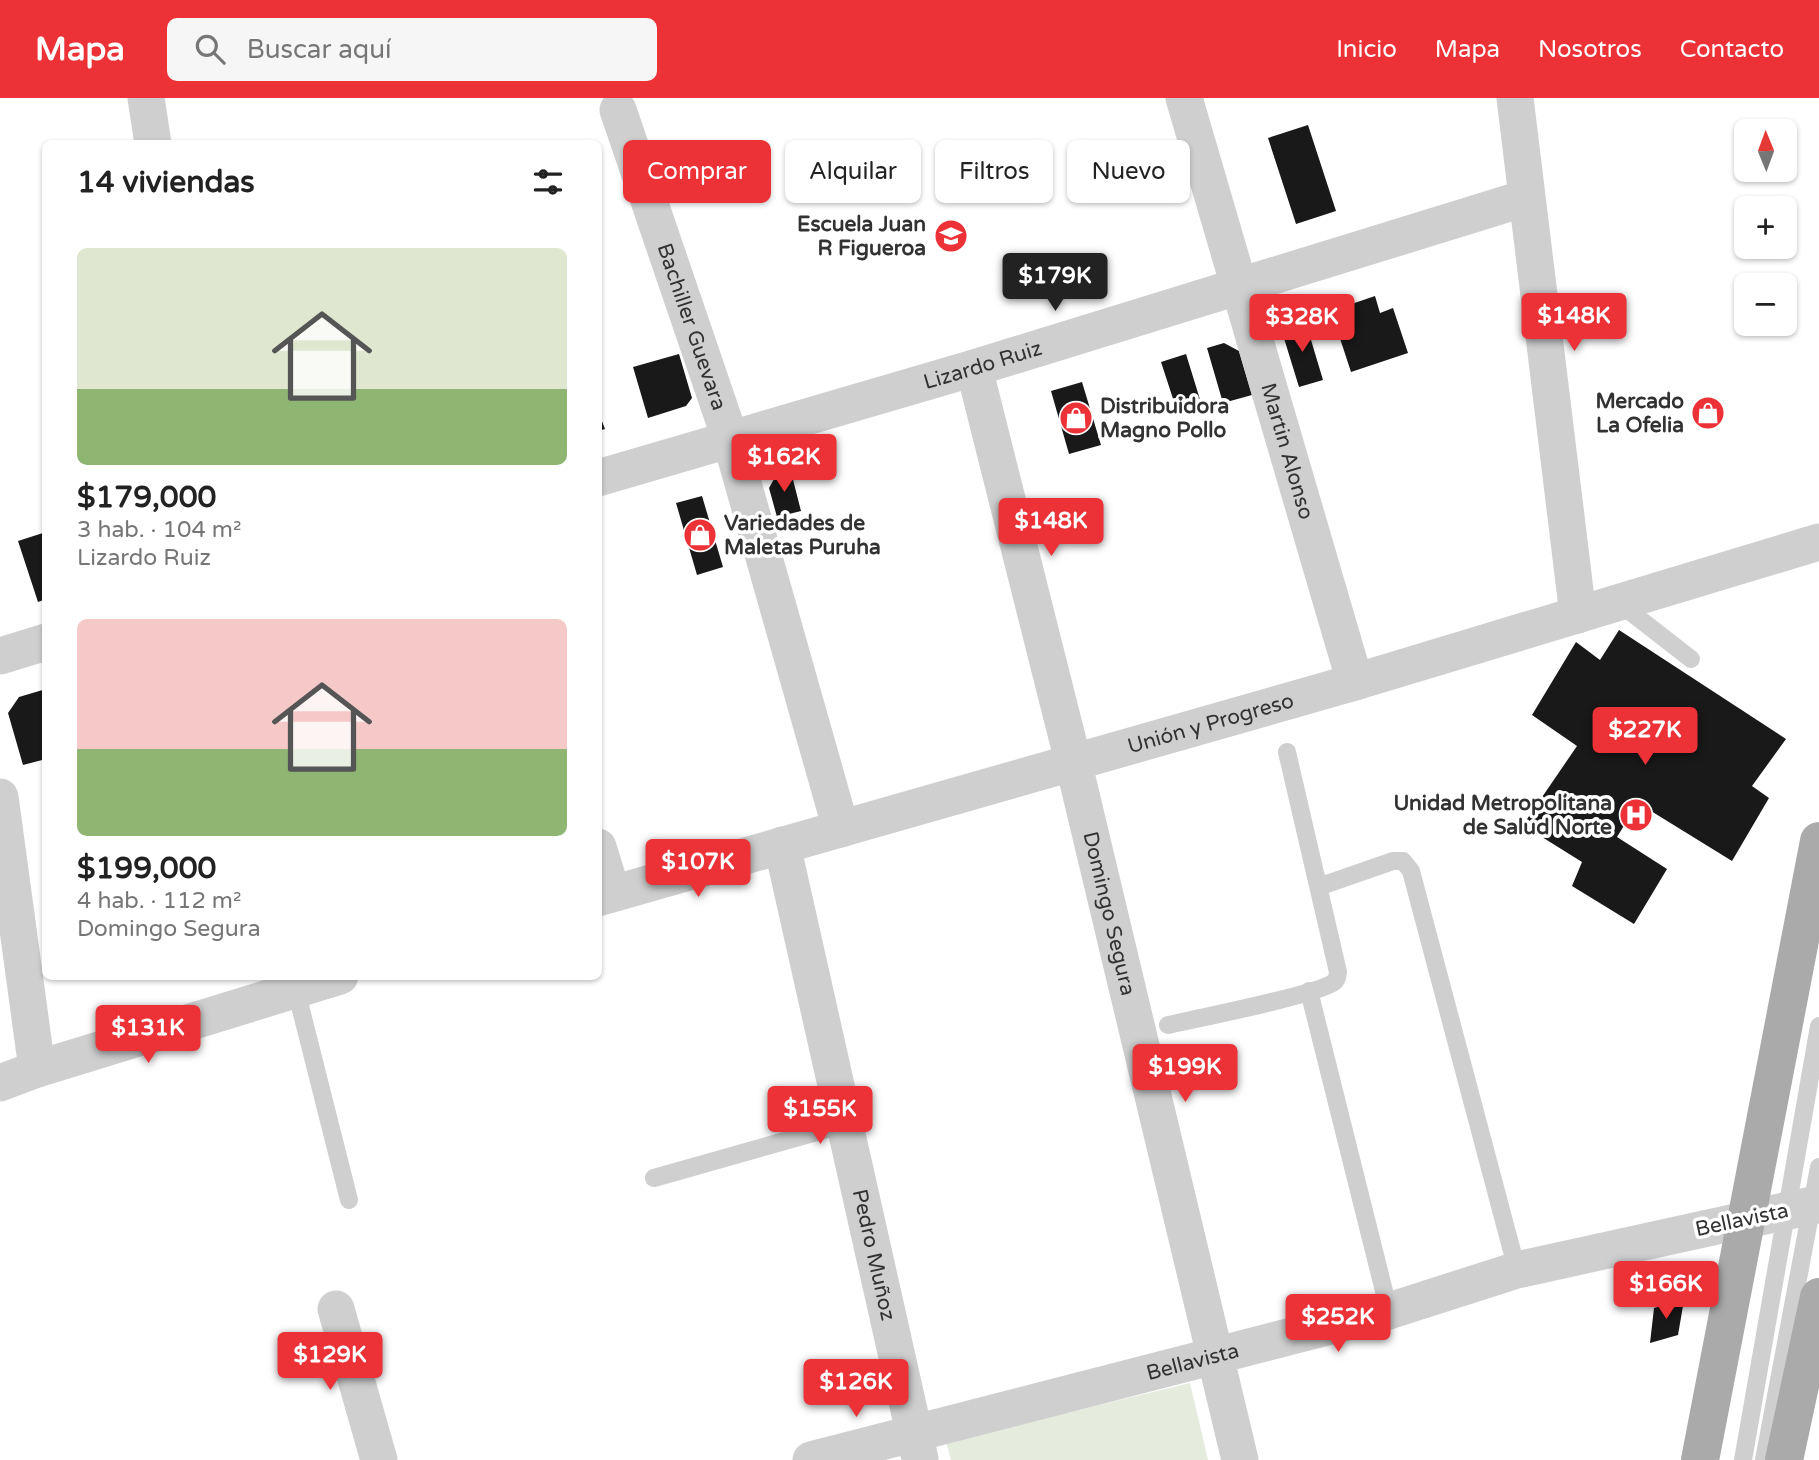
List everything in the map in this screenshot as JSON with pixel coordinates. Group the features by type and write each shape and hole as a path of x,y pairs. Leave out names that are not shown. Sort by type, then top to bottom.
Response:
{"main road":[{"path":"1700,1460 1749,1219 1819,841"},
{"path":"1784,1460 1819,1297"}],"street":[{"path":"146,98 152,140"},
{"name":"Martin Alonso","path":"1184,98 1355,682"},
{"path":"1515,98 1578,615"},
{"name":"Bachiller Guevara","path":"618,110 731,441 841,829"},
{"name":"Lizardo Ruiz","path":"602,477 974,368 1526,198"},
{"name":"Domingo Segura","path":"974,368 1073,761 1240,1460"},
{"name":"Unión y Progreso","path":"605,895 1355,682 1578,615 1617,600 1819,542"},
{"path":"0,656 42,643"},
{"path":"0,797 37,1069"},
{"name":"Pedro Muñoz","path":"782,845 917,1448"},
{"path":"602,875 605,895"},
{"path":"0,1083 284,987 320,980"},
{"name":"Bellavista","path":"811,1460 917,1448 1216,1356 1389,1311 1517,1270 1806,1206"},
{"path":"337,1309 379,1460"}],"lane":[{"path":"1617,600 1691,659"},
{"path":"1168,1025 1309,991 1333,983 1338,972 1321,886 1287,752"},
{"path":"1321,886 1393,861 1403,861 1411,871 1517,1270"},
{"path":"284,987 349,1200"},
{"path":"1309,991 1389,1311"},
{"path":"1764,1460 1806,1206 1819,1027"},
{"path":"654,1178 845,1124"},
{"path":"1743,1460 1806,1206 1819,1167"}],"shaded area":[{"path":"1190,1383 1208,1460 951,1460 946,1442"}],"building":[{"path":"1308,125 1336,211 1296,224 1268,138"},
{"path":"1375,296 1380,313 1393,308 1408,353 1351,372 1331,311"},
{"path":"1305,320 1323,380 1299,387 1283,335 1289,325"},
{"path":"1224,343 1239,351 1252,395 1223,403 1207,348"},
{"path":"679,354 692,398 686,406 648,418 633,367"},
{"path":"1186,354 1202,406 1178,414 1161,362"},
{"name":"Distribuidora Magno Pollo","path":"1082,382 1101,445 1069,454 1051,391"},
{"path":"790,468 801,511 777,517 769,488 778,472"},
{"name":"Variedades de Maletas Puruha","path":"702,496 723,567 697,575 676,503"},
{"path":"42,533 42,600 38,602 18,541"},
{"name":"Unidad Metropolitana de Salud Norte","path":"1619,630 1786,739 1752,786 1769,798 1732,861 1638,803 1617,837 1667,869 1634,924 1572,886 1582,862 1523,825 1577,746 1532,715 1576,642 1600,660"},
{"path":"42,690 42,760 23,765 8,713 19,697"},
{"path":"1684,1300 1678,1335 1650,1343 1654,1308"}],"place":[{"name":"Escuela Juan R Figueroa","path":"951,236"},
{"name":"Mercado La Ofelia","path":"1708,413"},
{"name":"Distribuidora Magno Pollo","path":"1076,418"},
{"name":"Variedades de Maletas Puruha","path":"700,535"},
{"name":"Unidad Metropolitana de Salud Norte","path":"1636,815"}]}
